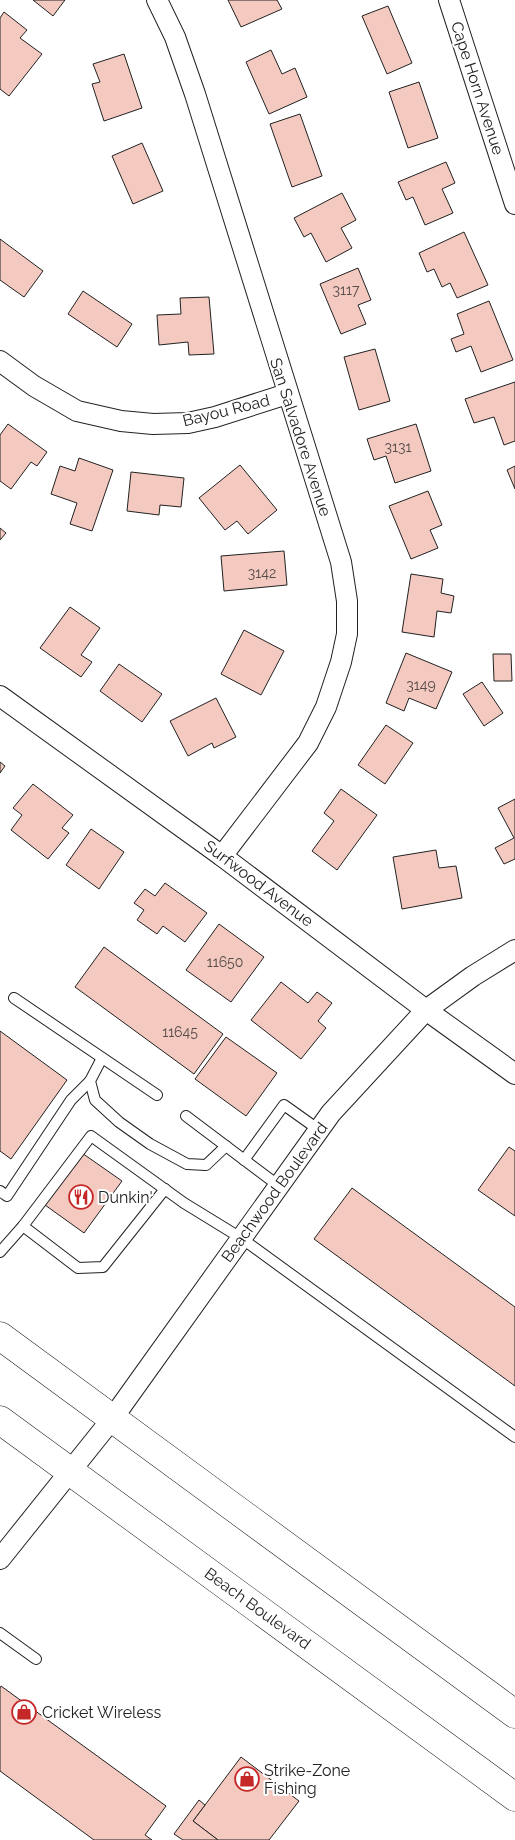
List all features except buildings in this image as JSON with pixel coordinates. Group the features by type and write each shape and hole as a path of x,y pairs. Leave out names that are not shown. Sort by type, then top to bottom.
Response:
{"highway":[{"path":"0,1336 515,1714"},
{"name":"Beach Boulevard","path":"0,1420 515,1797"}],"street":[{"name":"San Salvadore Avenue","path":"157,0 176,37 195,94 287,394 341,562 347,601 347,634 342,662 326,707 308,743 222,856"},
{"name":"Cape Horn Avenue","path":"449,0 515,204"},
{"name":"Bayou Road","path":"0,361 34,386 77,411 121,421 153,424 188,423 287,394"},
{"name":"Surfwood Avenue","path":"0,696 222,856 426,1010 515,1074"},
{"name":"Beachwood Boulevard","path":"0,1559 69,1470 112,1419 331,1113 426,1010 473,976 515,950"}],"lane":[{"path":"14,998 157,1095"},
{"path":"0,1191 6,1196 71,1100 90,1081 102,1058"},
{"path":"90,1081 96,1100 118,1122 150,1144 187,1164 206,1165 226,1146"},
{"path":"244,1160 284,1105 318,1130"},
{"path":"186,1116 279,1186"},
{"path":"0,1252 23,1226 92,1136 165,1189 241,1238 515,1437"},
{"path":"23,1226 78,1268 103,1267 165,1189"},
{"path":"0,1633 36,1659"}],"place":[{"name":"Dunkin'","path":"81,1197"},
{"name":"Cricket Wireless","path":"24,1712"},
{"name":"Strike-Zone Fishing","path":"247,1779"}]}
